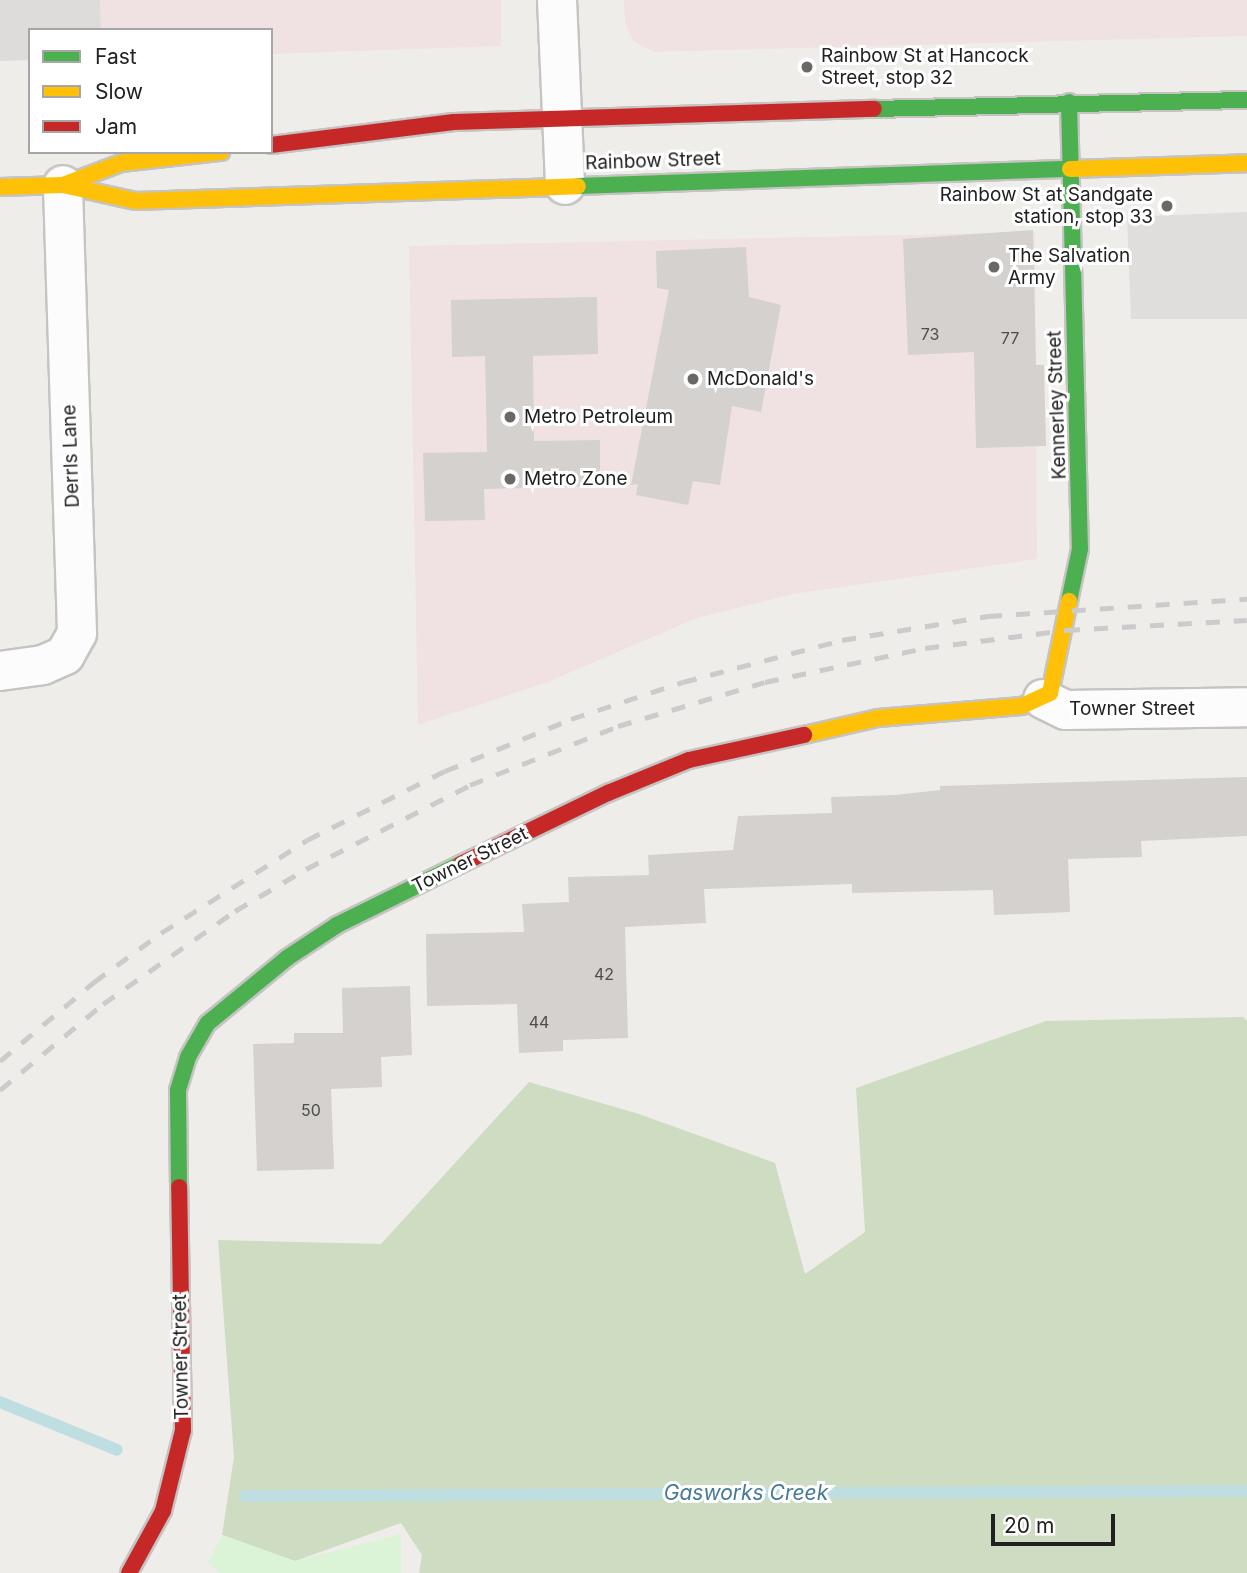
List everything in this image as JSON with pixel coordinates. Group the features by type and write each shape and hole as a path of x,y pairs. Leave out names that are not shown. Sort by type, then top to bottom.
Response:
{"main road":[{"path":"1217,101 1247,87"},
{"path":"273,145 454,122 561,117 1069,102 1247,100"},
{"name":"Kennerley Street","path":"1043,699 1056,683 1080,549 1069,102"},
{"name":"Rainbow Street","path":"63,185 121,163 203,154"},
{"name":"Rainbow Street","path":"0,187 63,185 136,201 1247,163"},
{"name":"Towner Street","path":"129,1573 163,1511 183,1430 178,1090 188,1057 208,1023 287,958 337,925 608,793 689,760 878,718 1021,706 1043,699"}],"street":[{"path":"557,0 565,185"},
{"name":"Derrls Lane","path":"0,671 43,665 65,655 77,633 63,185"},
{"name":"Towner Street","path":"1043,699 1066,710 1247,707"}],"shaded area":[{"path":"0,0 100,0 101,28 28,28 28,60 0,61"},
{"path":"100,0 501,0 501,46 273,54 273,28 101,28"},
{"path":"624,0 1247,0 1247,36 654,52 633,41 625,23"},
{"path":"1247,212 1247,319 1131,319 1127,217"},
{"path":"1035,232 1037,559 793,594 697,618 548,682 418,725 409,246"}],"green space":[{"path":"1243,1017 1247,1021 1247,1573 419,1573 422,1555 401,1523 295,1561 222,1535 234,1457 218,1240 381,1244 529,1082 639,1114 775,1163 805,1274 865,1232 856,1088 1046,1021"},
{"path":"401,1534 401,1573 220,1573 208,1563 222,1535 295,1561"}],"building":[{"path":"1033,230 1036,365 1044,365 1046,446 976,448 974,352 908,355 903,239"},
{"path":"746,247 749,297 781,305 761,412 732,406 720,485 693,481 688,505 636,495 638,484 631,485 669,290 657,288 656,251"},
{"path":"597,297 598,354 533,356 534,441 600,440 600,486 484,489 485,520 425,521 423,453 487,452 485,356 452,357 451,300"},
{"path":"1247,777 1247,836 1141,841 1142,857 1068,859 1070,912 994,915 993,890 852,893 852,884 704,889 706,923 625,927 628,1038 563,1040 563,1051 519,1053 517,1004 427,1006 426,934 524,932 522,904 569,902 568,877 649,875 648,855 733,850 738,816 832,813 831,797 895,795 940,790 940,786"},
{"path":"410,986 412,1055 381,1057 382,1087 331,1089 334,1169 257,1171 253,1044 294,1043 294,1033 343,1033 342,988"}],"waterway":[{"name":"Gasworks Creek","path":"0,1402 117,1450"},
{"name":"Gasworks Creek","path":"245,1496 1247,1491"}],"railway":[{"path":"0,1061 94,982 161,933 307,840 445,771 571,719 683,682 842,640 988,616 1247,599"},
{"path":"0,1090 103,1004 235,911 306,869 470,785 618,726 765,682 925,648 1066,630 1247,620"}],"traffic: fast":[{"path":"874,109 1247,100"},
{"path":"1069,102 1080,549 1069,601"},
{"path":"578,186 1070,169"},
{"path":"179,1187 178,1090 188,1057 208,1023 287,958 337,925 461,864"}],"traffic: slow":[{"path":"63,185 121,163 203,154"},
{"path":"1070,169 1247,163"},
{"path":"0,187 63,185 136,201 578,186"},
{"path":"804,735 878,718 1022,706 1050,693 1069,601"}],"traffic: jam":[{"path":"273,145 454,122 874,109"},
{"path":"461,864 608,793 689,760 804,735"},
{"path":"129,1573 163,1511 183,1430 179,1187"}],"place":[{"name":"Rainbow St at Hancock Street, stop 32","path":"807,67"},
{"name":"Rainbow St at Sandgate station, stop 33","path":"1167,206"},
{"name":"The Salvation Army","path":"994,267"},
{"name":"McDonald's","path":"693,379"},
{"name":"Metro Petroleum","path":"510,417"},
{"name":"Metro Zone","path":"510,479"}]}
